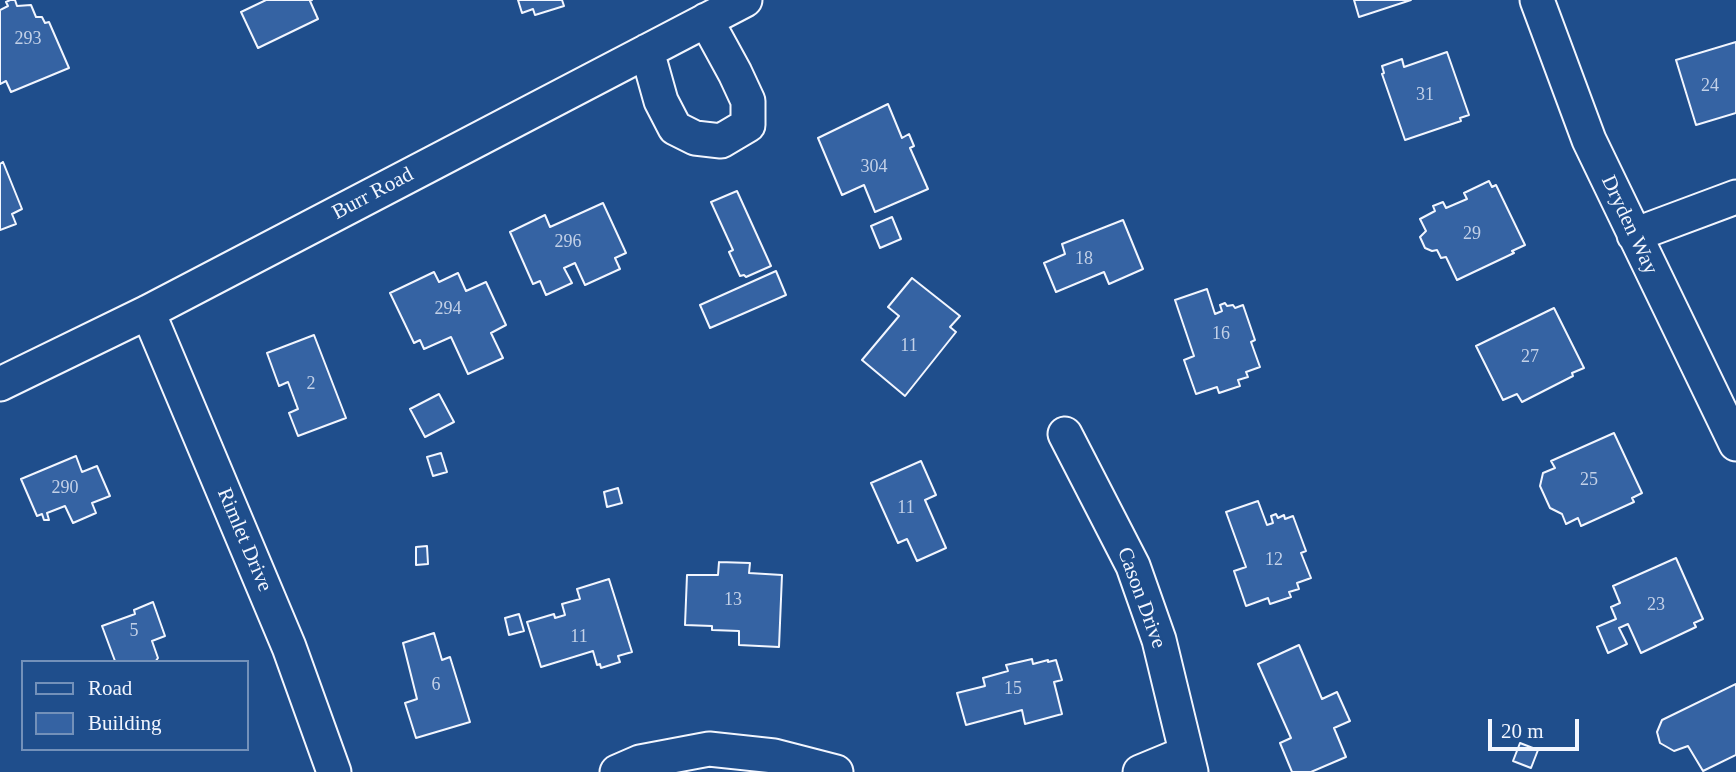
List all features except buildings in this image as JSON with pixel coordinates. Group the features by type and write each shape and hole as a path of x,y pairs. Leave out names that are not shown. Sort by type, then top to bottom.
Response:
{"street":[{"name":"Burr Road","path":"0,384 148,312 745,0"},
{"name":"Dryden Way","path":"1537,0 1589,140 1736,444"},
{"path":"647,51 662,101 675,128 695,138 721,141 748,125 748,101 706,20"},
{"path":"1633,235 1736,197"},
{"name":"Rimlet Drive","path":"148,312 289,647 334,772"},
{"name":"Cason Drive","path":"1065,434 1133,566 1159,640 1189,762"},
{"path":"617,772 640,762 709,749 774,756 836,772"},
{"path":"1140,772 1189,762"}]}
